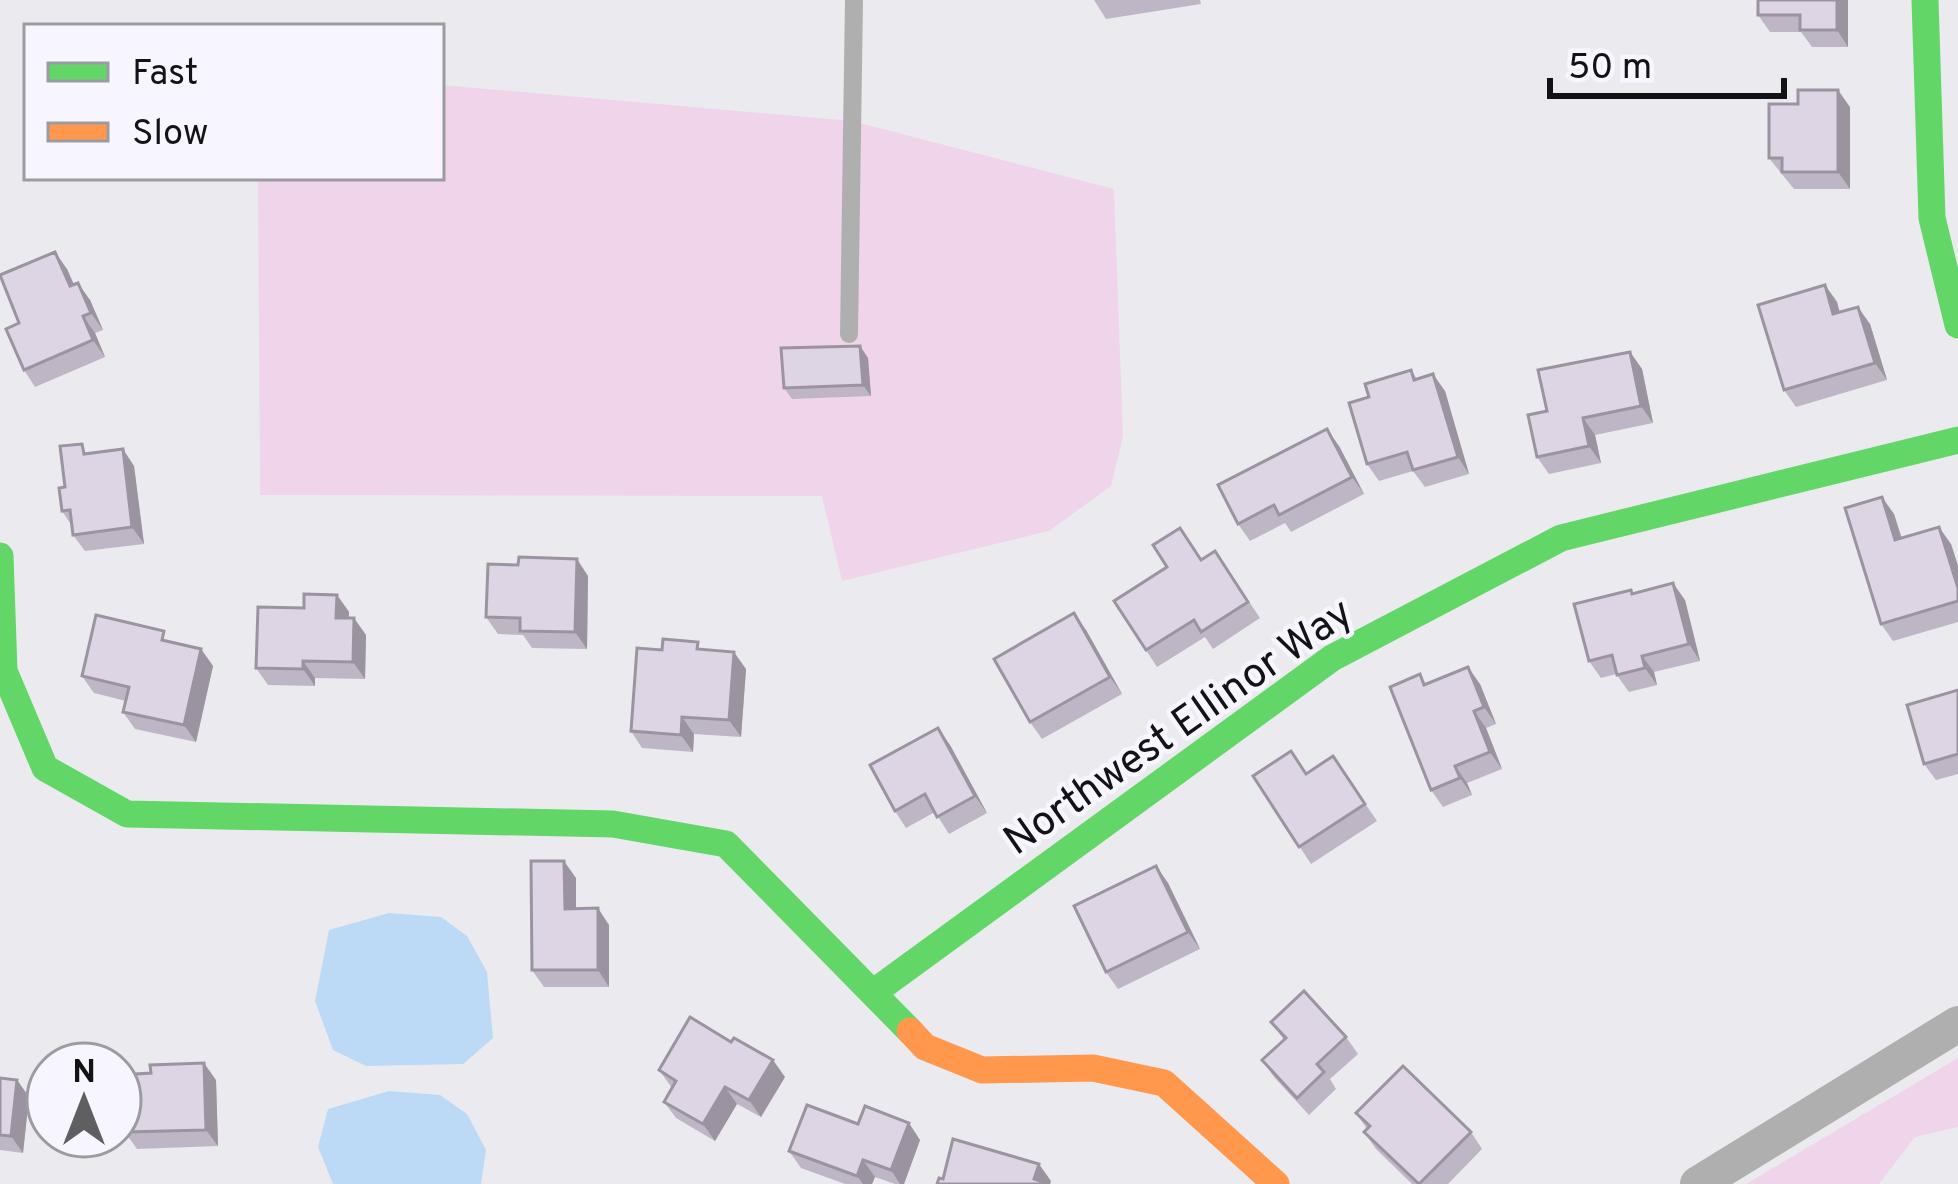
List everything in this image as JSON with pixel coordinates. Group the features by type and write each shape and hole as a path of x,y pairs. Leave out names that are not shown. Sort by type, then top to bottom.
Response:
{"street":[{"path":"1925,0 1931,218 1958,325"},
{"name":"Northwest Ellinor Way","path":"874,992 1332,658 1561,538 1958,440"},
{"path":"0,556 4,671 45,768 127,814 613,824 726,844 925,1047 982,1070 1093,1068 1164,1083 1276,1184"},
{"path":"1698,1184 1958,1024"}],"lane":[{"path":"849,334 854,0"}],"shaded area":[{"path":"444,85 852,121 1114,189 1123,436 1111,486 1049,531 842,581 822,496 260,495 258,180 444,180"},
{"path":"1958,1058 1958,1127 1915,1137 1879,1184 1746,1184"}],"water":[{"path":"389,913 441,917 467,936 487,972 493,1038 463,1064 366,1066 333,1050 315,1001 329,930"},
{"path":"389,1091 440,1095 467,1114 486,1150 481,1184 333,1184 318,1147 328,1109"}],"building":[{"path":"1758,0 1837,0 1837,30 1800,30 1800,15 1758,15"},
{"path":"1798,90 1838,90 1838,172 1782,172 1782,158 1769,158 1769,104 1798,104"},
{"path":"55,252 70,286 78,283 91,313 83,316 93,340 24,370 6,329 19,323 0,275"},
{"path":"1825,285 1833,314 1858,307 1875,363 1784,390 1758,305"},
{"path":"860,346 863,385 784,388 781,348"},
{"path":"1630,352 1641,406 1583,418 1589,446 1537,457 1528,415 1547,411 1538,370"},
{"path":"1411,370 1414,380 1433,374 1458,457 1413,470 1407,452 1367,464 1349,403 1369,397 1365,384"},
{"path":"1327,429 1352,477 1279,515 1274,505 1238,524 1218,485"},
{"path":"82,444 84,454 123,449 132,527 73,535 70,510 62,511 59,488 65,487 60,446"},
{"path":"1882,497 1895,540 1939,527 1958,601 1881,624 1845,508"},
{"path":"1180,528 1201,560 1215,551 1248,602 1201,632 1194,620 1146,650 1114,601 1167,567 1153,545"},
{"path":"519,557 577,559 575,632 520,631 520,618 486,617 488,564 518,565"},
{"path":"1673,583 1689,644 1642,656 1645,668 1617,675 1612,655 1589,661 1574,604"},
{"path":"304,594 337,595 336,618 354,618 353,662 303,661 303,669 256,668 258,607 304,608"},
{"path":"1074,613 1110,677 1030,722 994,659"},
{"path":"96,615 164,631 162,640 201,649 184,725 123,712 129,687 82,676"},
{"path":"663,639 698,642 697,649 734,652 729,720 682,717 681,735 631,731 637,648 662,650"},
{"path":"1468,667 1484,707 1474,711 1490,752 1455,766 1460,778 1431,790 1390,687 1420,674 1424,685"},
{"path":"1958,690 1958,754 1924,764 1907,705"},
{"path":"938,728 975,796 937,817 925,794 895,811 870,765"},
{"path":"1291,751 1306,774 1333,756 1365,804 1299,847 1253,776"},
{"path":"531,861 564,861 565,909 598,908 598,970 532,970"},
{"path":"1156,866 1188,932 1106,972 1074,906"},
{"path":"1304,991 1346,1037 1317,1064 1324,1072 1297,1098 1262,1060 1286,1038 1271,1022"},
{"path":"690,1017 773,1060 749,1100 725,1087 703,1124 664,1102 676,1081 659,1070"},
{"path":"204,1063 206,1130 144,1132 144,1073 151,1073 150,1065"},
{"path":"1403,1066 1471,1132 1419,1184 1364,1132 1370,1126 1356,1113"},
{"path":"0,1078 17,1080 11,1136 0,1135"},
{"path":"807,1105 858,1124 865,1106 909,1123 891,1170 863,1160 857,1176 789,1151"},
{"path":"953,1139 1039,1164 1034,1179 1050,1184 937,1184 943,1179"}],"traffic: fast":[{"path":"1925,0 1932,218 1958,325"},
{"path":"874,992 1332,658 1561,538 1958,440"},
{"path":"0,556 4,671 45,768 127,814 613,824 726,844 910,1031"}],"traffic: slow":[{"path":"910,1031 925,1047 982,1070 1093,1068 1164,1083 1276,1184"}]}
